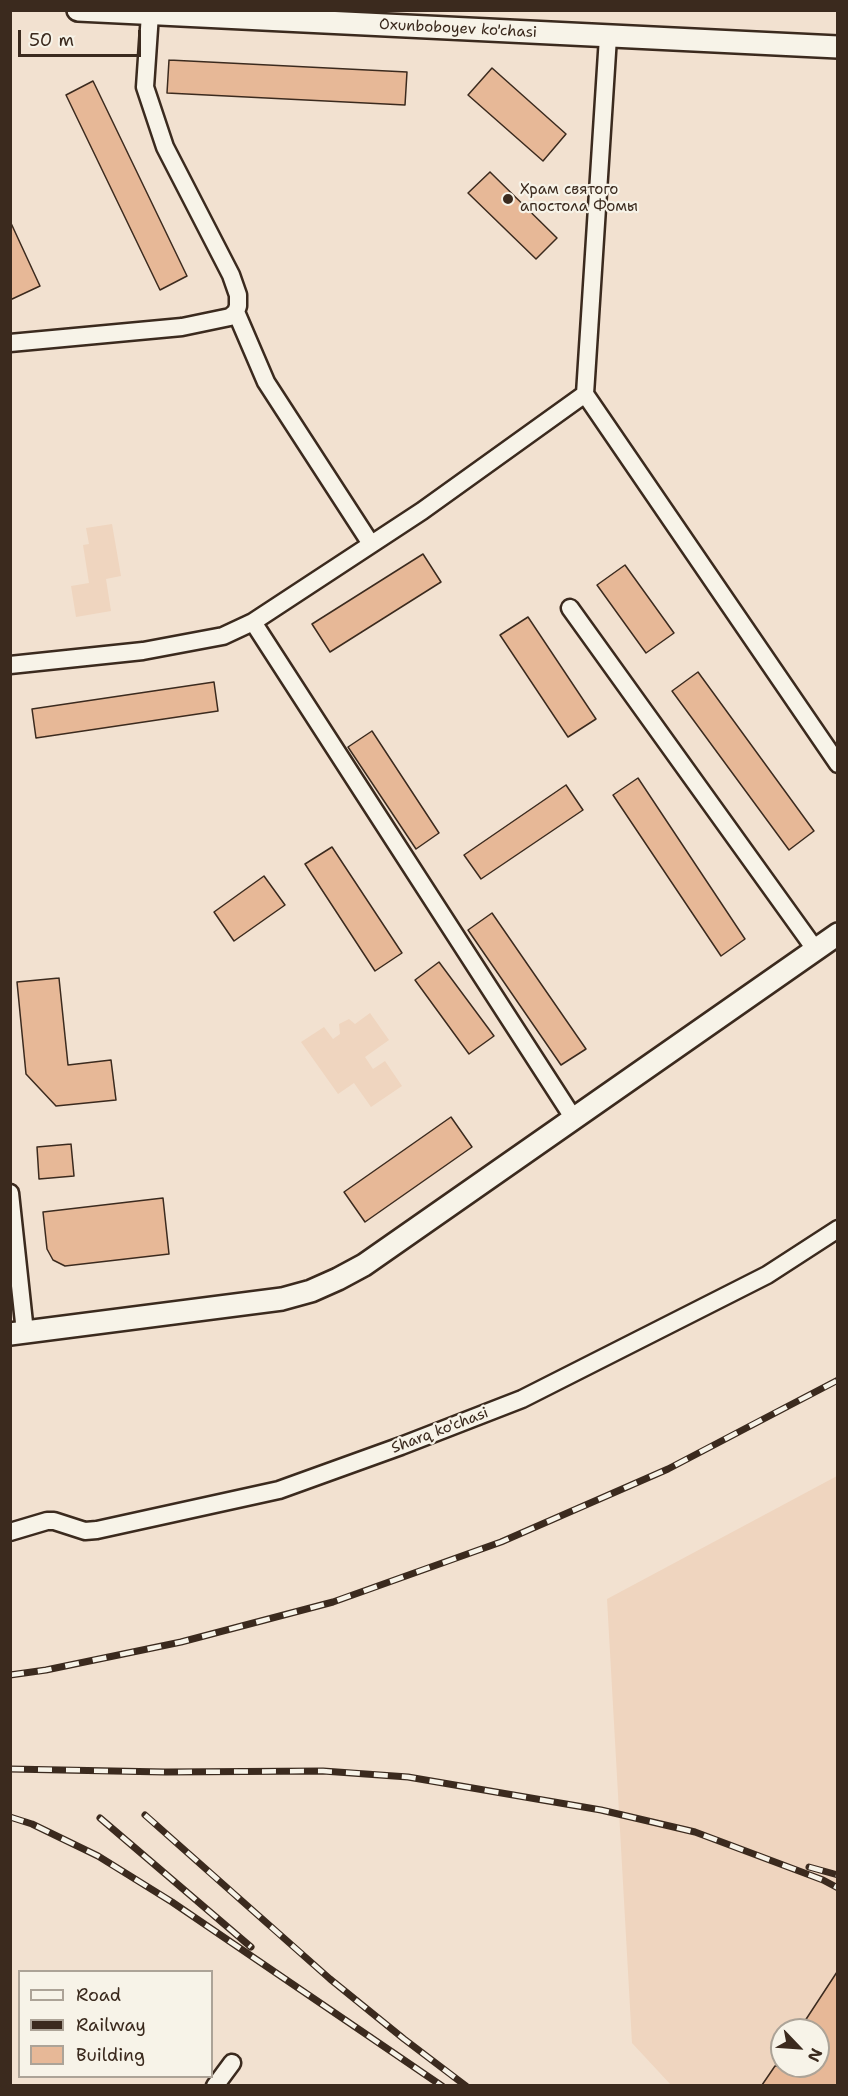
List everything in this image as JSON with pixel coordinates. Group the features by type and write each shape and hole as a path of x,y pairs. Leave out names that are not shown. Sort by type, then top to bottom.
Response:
{"main road":[{"name":"Oxunboboyev ko'chasi","path":"78,10 837,47"},
{"path":"18,1333 282,1299 310,1292 364,1265 837,934"}],"street":[{"path":"10,343 182,327 230,317 236,312 238,295 231,275 165,147 145,87 150,14"},
{"path":"609,37 585,394 837,764"},
{"path":"236,312 266,382 371,544"},
{"path":"10,665 143,651 223,636 252,621 422,510 585,394"},
{"path":"570,608 815,949"},
{"path":"252,621 574,1119"},
{"path":"10,1193 18,1333"},
{"name":"Sharq ko'chasi","path":"10,1532 47,1521 85,1531 108,1528 279,1490 401,1446 522,1399 767,1275 837,1229"},
{"path":"215,2085 232,2062"}],"shaded area":[{"path":"112,524 121,576 106,579 111,611 76,617 71,586 89,583 83,545 89,544 86,528"},
{"path":"370,1013 389,1040 365,1057 373,1069 385,1061 402,1086 371,1107 354,1083 338,1094 301,1042 324,1027 333,1039 340,1034 339,1024 349,1019 355,1024"},
{"path":"837,1476 837,2085 671,2085 632,2043 607,1599"}],"building":[{"path":"169,60 407,72 405,105 167,93"},
{"path":"492,68 566,134 543,161 468,95"},
{"path":"93,81 187,276 160,290 66,95"},
{"path":"490,172 557,238 536,259 468,193"},
{"path":"10,221 40,286 10,300"},
{"path":"423,554 441,582 330,652 312,624"},
{"path":"625,565 674,633 646,653 597,585"},
{"path":"528,617 596,719 568,737 500,635"},
{"path":"698,672 814,831 789,850 672,691"},
{"path":"214,682 218,711 36,738 32,709"},
{"path":"372,731 439,833 416,849 348,747"},
{"path":"638,778 745,939 721,956 613,795"},
{"path":"566,785 583,810 481,879 464,855"},
{"path":"332,847 402,953 375,971 305,864"},
{"path":"264,876 285,905 234,941 214,912"},
{"path":"492,913 586,1049 561,1065 468,930"},
{"path":"439,962 494,1036 469,1054 415,980"},
{"path":"59,978 68,1065 111,1060 116,1100 56,1106 26,1074 17,982"},
{"path":"451,1117 472,1147 365,1222 344,1192"},
{"path":"71,1144 74,1176 39,1179 37,1147"},
{"path":"163,1198 169,1254 65,1266 53,1260 47,1249 43,1212"},
{"path":"837,1972 837,2085 762,2085 770,2073 770,2078 830,2078 830,2018 807,2018"}],"railway":[{"path":"10,1675 46,1670 181,1642 333,1602 501,1542 668,1469 838,1380"},
{"path":"10,1769 165,1772 323,1771 408,1777 601,1810 695,1832 823,1880 838,1888"},
{"path":"145,1815 330,1979 466,2086"},
{"path":"10,1817 32,1824 98,1856 172,1902 442,2086"},
{"path":"100,1818 251,1947"},
{"path":"809,1867 838,1875"}],"place":[{"name":"Храм святого апостола Фомы","path":"508,199"}]}
